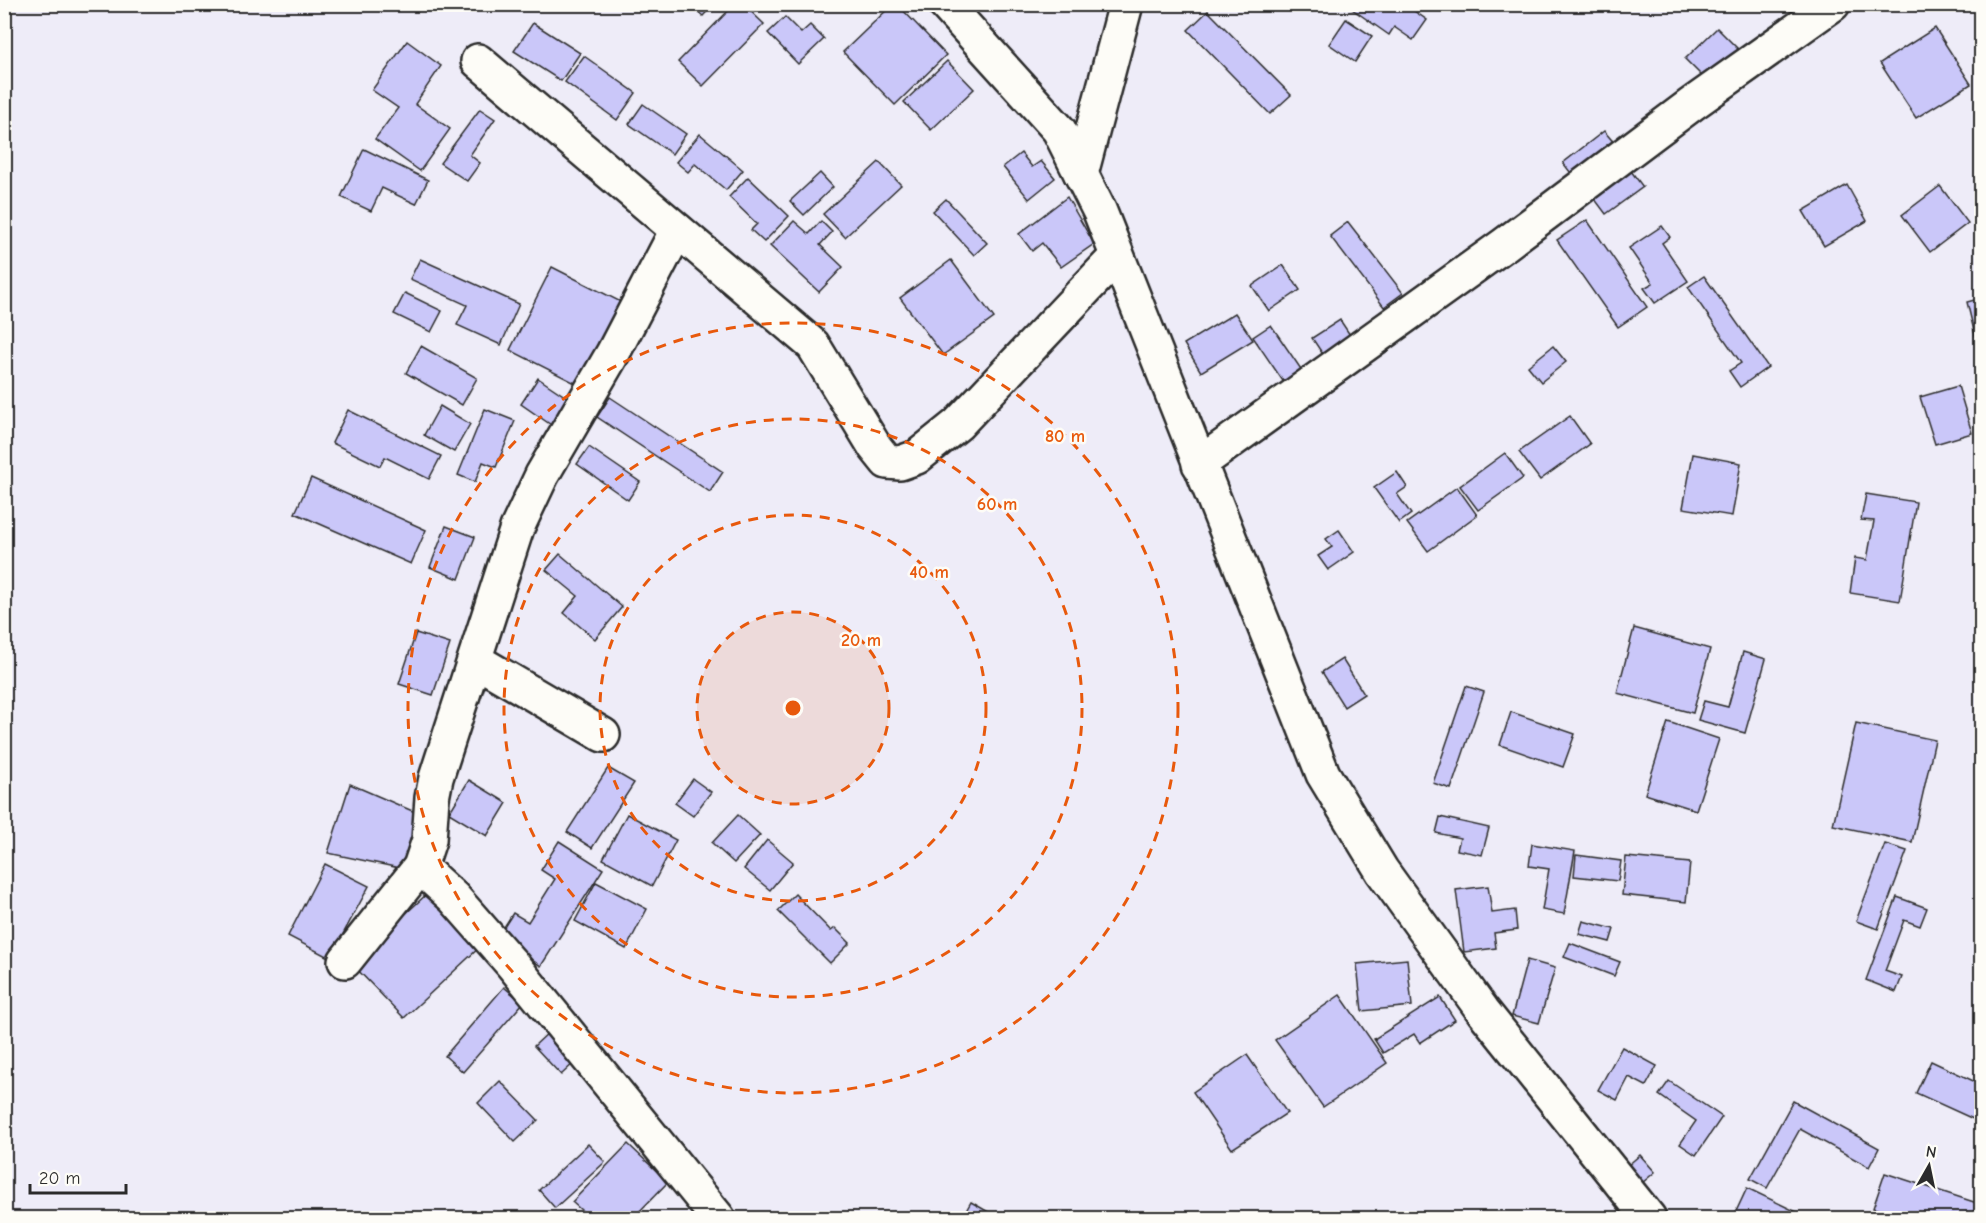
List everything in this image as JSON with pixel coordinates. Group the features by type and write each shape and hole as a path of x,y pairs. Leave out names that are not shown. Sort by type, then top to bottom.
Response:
{"street":[{"path":"945,4 1059,130 1100,212 1323,774 1382,871 1483,1011 1649,1218"},
{"path":"1081,174 1126,4"},
{"path":"1199,464 1504,245 1692,104 1833,4"},
{"path":"478,61 813,345 875,447 887,462 900,463 917,457 958,424 1117,256"},
{"path":"345,961 420,867 429,840 436,778 517,528 542,475 613,353 677,230"},
{"path":"475,660 603,735"},
{"path":"420,867 454,898 512,964 718,1218"}],"building":[{"path":"689,4 714,4 703,16"},
{"path":"735,4 743,4 764,24 703,86 678,62"},
{"path":"893,4 897,4 946,55 895,105 843,52"},
{"path":"1345,4 1404,4 1427,20 1413,40 1394,27 1389,35"},
{"path":"1208,11 1291,95 1270,114 1188,30"},
{"path":"785,17 801,33 810,25 824,39 798,64 768,33"},
{"path":"1346,19 1372,36 1355,62 1329,44"},
{"path":"533,23 580,53 561,81 514,51"},
{"path":"1717,28 1742,53 1710,84 1685,59"},
{"path":"1935,28 1971,84 1916,118 1880,63"},
{"path":"407,41 441,66 415,104 450,129 420,171 375,139 398,108 372,90"},
{"path":"584,56 636,93 617,120 565,82"},
{"path":"947,61 974,89 931,130 904,102"},
{"path":"643,104 686,134 672,154 629,124"},
{"path":"480,109 495,119 470,155 480,163 467,181 440,163"},
{"path":"1604,131 1616,145 1574,177 1563,163"},
{"path":"700,134 743,170 726,190 695,164 688,172 676,162"},
{"path":"364,149 428,180 416,204 382,188 371,211 341,197"},
{"path":"1021,153 1032,167 1041,161 1055,178 1029,199 1003,167"},
{"path":"879,162 901,185 845,237 823,214"},
{"path":"1628,167 1643,187 1606,214 1591,194"},
{"path":"820,173 833,187 804,215 790,201"},
{"path":"748,177 789,216 764,242 751,230 757,224 729,197"},
{"path":"1847,185 1867,221 1824,246 1803,211"},
{"path":"1940,186 1968,223 1930,252 1902,215"},
{"path":"1067,197 1094,244 1061,267 1042,243 1032,251 1019,234"},
{"path":"946,199 987,243 974,255 933,211"},
{"path":"1587,220 1647,307 1618,327 1557,240"},
{"path":"794,221 809,234 821,221 832,232 820,245 843,267 819,292 770,246"},
{"path":"1348,222 1403,293 1384,307 1330,236"},
{"path":"1662,226 1670,237 1662,243 1688,281 1655,303 1644,288 1653,283 1629,248"},
{"path":"420,259 519,304 501,345 457,325 467,305 410,279"},
{"path":"951,260 994,318 943,355 900,298"},
{"path":"1283,265 1300,290 1269,311 1252,286"},
{"path":"552,267 623,303 581,386 510,350"},
{"path":"1704,276 1768,367 1740,387 1729,371 1741,363 1688,287"},
{"path":"405,293 442,311 431,332 394,314"},
{"path":"1982,298 1982,342 1977,343 1967,302"},
{"path":"1235,313 1253,340 1201,372 1184,344"},
{"path":"1340,320 1352,338 1324,356 1312,338"},
{"path":"1271,325 1305,375 1287,387 1253,337"},
{"path":"421,346 477,378 462,405 406,373"},
{"path":"1553,346 1566,362 1541,382 1528,366"},
{"path":"538,378 575,403 557,429 521,404"},
{"path":"1958,386 1972,433 1935,444 1920,397"},
{"path":"610,397 723,472 710,492 597,417"},
{"path":"440,406 470,424 454,452 424,435"},
{"path":"485,409 515,421 496,467 483,462 475,482 458,475"},
{"path":"348,410 441,456 429,479 385,457 380,466 332,443"},
{"path":"1570,416 1590,444 1540,480 1519,452"},
{"path":"589,447 640,482 628,500 577,464"},
{"path":"1505,453 1523,478 1478,510 1460,486"},
{"path":"1693,454 1741,463 1732,516 1683,508"},
{"path":"1397,472 1407,487 1397,494 1411,514 1399,523 1374,488"},
{"path":"311,478 426,530 411,564 295,513"},
{"path":"1457,487 1477,515 1428,551 1407,523"},
{"path":"1866,494 1916,502 1900,601 1850,593 1855,558 1867,560 1874,521 1861,520"},
{"path":"446,526 475,537 459,579 430,567"},
{"path":"1339,530 1354,552 1328,570 1318,556 1332,547 1326,539"},
{"path":"560,554 622,607 595,639 564,613 578,596 546,570"},
{"path":"1634,628 1710,649 1693,713 1617,693"},
{"path":"416,633 450,644 433,695 399,684"},
{"path":"1743,652 1766,659 1745,733 1698,720 1704,701 1728,707"},
{"path":"1342,659 1364,694 1344,707 1322,672"},
{"path":"1466,686 1484,692 1451,789 1433,783"},
{"path":"1511,712 1575,734 1563,767 1500,745"},
{"path":"1668,722 1719,739 1696,810 1645,794"},
{"path":"1856,723 1935,740 1912,842 1833,825"},
{"path":"608,768 634,783 592,848 567,832"},
{"path":"693,779 711,792 693,816 675,803"},
{"path":"469,780 507,803 487,836 449,813"},
{"path":"350,784 424,816 414,871 328,853"},
{"path":"627,814 676,840 652,886 603,859"},
{"path":"738,815 760,835 734,863 712,843"},
{"path":"1440,817 1489,828 1482,855 1457,850 1460,838 1436,833"},
{"path":"767,840 793,862 770,890 744,869"},
{"path":"559,841 603,869 541,966 497,938 513,913 528,922 555,879 541,870"},
{"path":"1532,844 1575,851 1564,914 1542,910 1549,869 1529,866"},
{"path":"1885,844 1907,851 1878,929 1856,921"},
{"path":"1576,855 1621,861 1618,881 1574,876"},
{"path":"1626,857 1690,863 1686,902 1622,895"},
{"path":"325,864 369,886 330,958 288,936"},
{"path":"596,882 647,909 626,949 575,921"},
{"path":"1488,886 1492,913 1515,910 1517,930 1494,933 1496,948 1464,952 1456,890"},
{"path":"430,891 482,945 404,1018 352,964"},
{"path":"795,894 831,931 835,928 850,943 830,963 778,911"},
{"path":"1897,897 1927,908 1920,926 1904,920 1885,971 1902,977 1896,992 1866,980"},
{"path":"1583,921 1614,929 1610,942 1579,934"},
{"path":"1570,943 1620,962 1614,976 1564,957"},
{"path":"1407,959 1412,1006 1362,1011 1357,964"},
{"path":"1527,960 1555,968 1539,1023 1512,1016"},
{"path":"504,987 523,1003 463,1072 445,1056"},
{"path":"1340,995 1387,1063 1323,1107 1275,1040"},
{"path":"1440,997 1455,1020 1420,1043 1414,1034 1383,1053 1374,1039"},
{"path":"549,1032 576,1061 561,1075 534,1046"},
{"path":"1622,1047 1657,1066 1646,1086 1629,1077 1617,1100 1598,1090"},
{"path":"1247,1055 1287,1113 1232,1149 1193,1092"},
{"path":"1931,1061 1982,1085 1982,1123 1916,1093"},
{"path":"500,1081 538,1120 515,1142 478,1103"},
{"path":"1669,1081 1722,1117 1696,1155 1680,1144 1696,1121 1659,1095"},
{"path":"1793,1101 1879,1148 1869,1167 1800,1129 1767,1188 1750,1179"},
{"path":"588,1144 605,1162 555,1208 539,1190"},
{"path":"628,1144 668,1182 633,1218 590,1218 572,1202"},
{"path":"1640,1155 1655,1172 1642,1183 1627,1166"},
{"path":"1885,1173 1977,1203 1972,1218 1906,1218 1873,1208"},
{"path":"1747,1188 1803,1215 1801,1218 1733,1218"},
{"path":"971,1202 999,1218 962,1218"}]}
